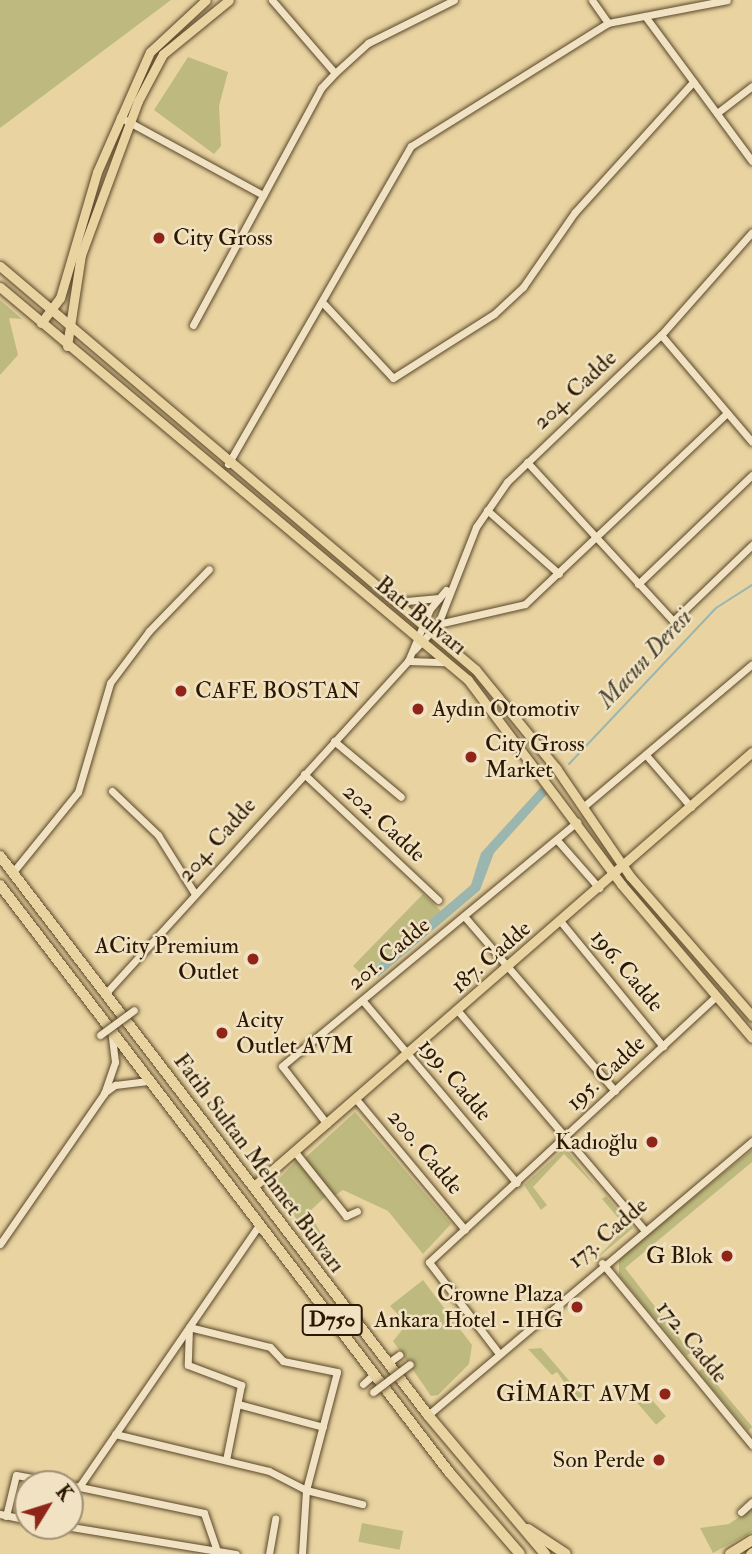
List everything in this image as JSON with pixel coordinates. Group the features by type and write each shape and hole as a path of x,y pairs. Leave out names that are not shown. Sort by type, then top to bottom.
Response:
{"highway":[{"name":"Fatih Sultan Mehmet Bulvarı","path":"0,856 428,1415 511,1517 545,1554"},
{"name":"Fatih Sultan Mehmet Bulvarı","path":"0,884 374,1374 520,1554"},
{"path":"511,1517 566,1554"},
{"path":"730,1554 752,1540"}],"main road":[{"path":"41,323 52,311 120,117 150,52 206,0"},
{"path":"67,346 74,330 81,255 129,122 163,54 229,0"},
{"name":"Batı Bulvarı","path":"0,266 228,465 432,632 487,682 583,807 624,867 752,1016"},
{"name":"Batı Bulvarı","path":"0,287 67,346 448,662 578,822 615,875 752,1038"},
{"name":"187. Cadde","path":"253,1187 615,875 752,752"}],"street":[{"path":"272,0 335,73"},
{"path":"192,325 321,88 368,43 454,0"},
{"path":"592,0 608,23"},
{"path":"228,465 324,304 411,146 608,23 727,0"},
{"path":"645,16 752,161"},
{"path":"324,304 393,378 495,314 523,287 575,212 693,82"},
{"path":"717,113 752,86"},
{"path":"120,117 263,195"},
{"name":"204. Cadde","path":"414,650 425,643 438,624 447,590 487,510 527,462 661,335 752,232"},
{"path":"661,335 752,442"},
{"path":"438,624 520,607 559,574 727,413"},
{"path":"527,462 673,621 752,545"},
{"path":"638,584 752,475"},
{"path":"487,510 559,574"},
{"path":"13,872 78,792 110,683 149,631 209,569"},
{"name":"204. Cadde","path":"105,994 408,661 422,624 447,590"},
{"path":"396,602 439,598"},
{"path":"408,661 448,662"},
{"path":"583,807 752,664"},
{"path":"334,741 401,797"},
{"path":"646,755 691,807"},
{"name":"202. Cadde","path":"304,774 438,900"},
{"path":"112,791 158,835 195,894"},
{"name":"201. Cadde","path":"327,1124 281,1068 578,822"},
{"path":"556,840 599,888"},
{"path":"464,916 615,1091"},
{"name":"196. Cadde","path":"561,922 663,1045"},
{"name":"195. Cadde","path":"497,1351 429,1262 566,1138 716,996"},
{"name":"199. Cadde","path":"363,1001 517,1183"},
{"path":"100,1035 134,1010"},
{"path":"458,1011 643,1228"},
{"path":"0,1244 104,1094 115,1062 111,1030"},
{"path":"104,1094 115,1085 150,1081"},
{"name":"200. Cadde","path":"356,1099 465,1230"},
{"name":"173. Cadde","path":"428,1415 497,1351 643,1228 752,1141"},
{"path":"295,1152 346,1216 357,1212"},
{"path":"84,1480 260,1224"},
{"name":"172. Cadde","path":"602,1263 752,1445"},
{"path":"189,1327 188,1365 238,1381 239,1404 226,1460"},
{"path":"189,1327 270,1347 282,1362 337,1372 306,1490 302,1554"},
{"path":"388,1363 399,1355"},
{"path":"373,1392 410,1364"},
{"path":"363,1384 374,1374"},
{"path":"239,1404 323,1427"},
{"path":"115,1434 269,1471 306,1490 362,1503"},
{"path":"3,1515 14,1481"},
{"path":"84,1488 204,1513 217,1551"},
{"path":"741,1512 752,1502"},
{"path":"269,1554 275,1520"},
{"path":"84,1529 236,1554"}],"shaded area":[{"path":"0,0 171,0 0,128"},
{"path":"188,57 228,72 219,106 221,146 214,154 154,110"},
{"path":"0,300 22,319 9,318 18,355 0,375"},
{"path":"423,894 441,911 363,976 353,966"},
{"path":"355,1112 451,1224 423,1254 388,1211 343,1190 334,1196 305,1158"},
{"path":"565,1148 596,1187 564,1154 533,1187 547,1205 541,1210 524,1185"},
{"path":"752,1150 752,1162 625,1268 691,1353 686,1356 619,1275 619,1258"},
{"path":"296,1161 326,1196 309,1212 331,1251 324,1256 272,1186"},
{"path":"606,1196 633,1228 595,1260 626,1227 602,1199"},
{"path":"423,1280 472,1345 469,1364 438,1395 431,1396 393,1341 407,1324 390,1306"},
{"path":"541,1348 579,1392 585,1394 577,1400 557,1372 552,1375 528,1349"},
{"path":"703,1368 752,1426 748,1431 698,1372"},
{"path":"645,1392 666,1416 656,1425 635,1401"},
{"path":"752,1508 752,1532 713,1553 700,1528 729,1524"},
{"path":"362,1523 403,1531 400,1550 358,1542"}],"water":[{"path":"541,787 547,794 494,853 480,890 378,977 371,970 471,885 481,853"}],"waterway":[{"name":"Macun Deresi","path":"569,764 716,608 752,585"}],"place":[{"name":"City Gross","path":"159,238"},
{"name":"CAFE BOSTAN","path":"181,691"},
{"name":"Aydın Otomotiv","path":"418,709"},
{"name":"City Gross Market","path":"471,757"},
{"name":"ACity Premium Outlet","path":"253,959"},
{"name":"Acity Outlet AVM","path":"222,1033"},
{"name":"Kadıoğlu","path":"652,1142"},
{"name":"G Blok","path":"727,1256"},
{"name":"Crowne Plaza Ankara Hotel - IHG","path":"577,1307"},
{"name":"GİMART AVM","path":"665,1394"},
{"name":"Son Perde","path":"659,1460"}]}
